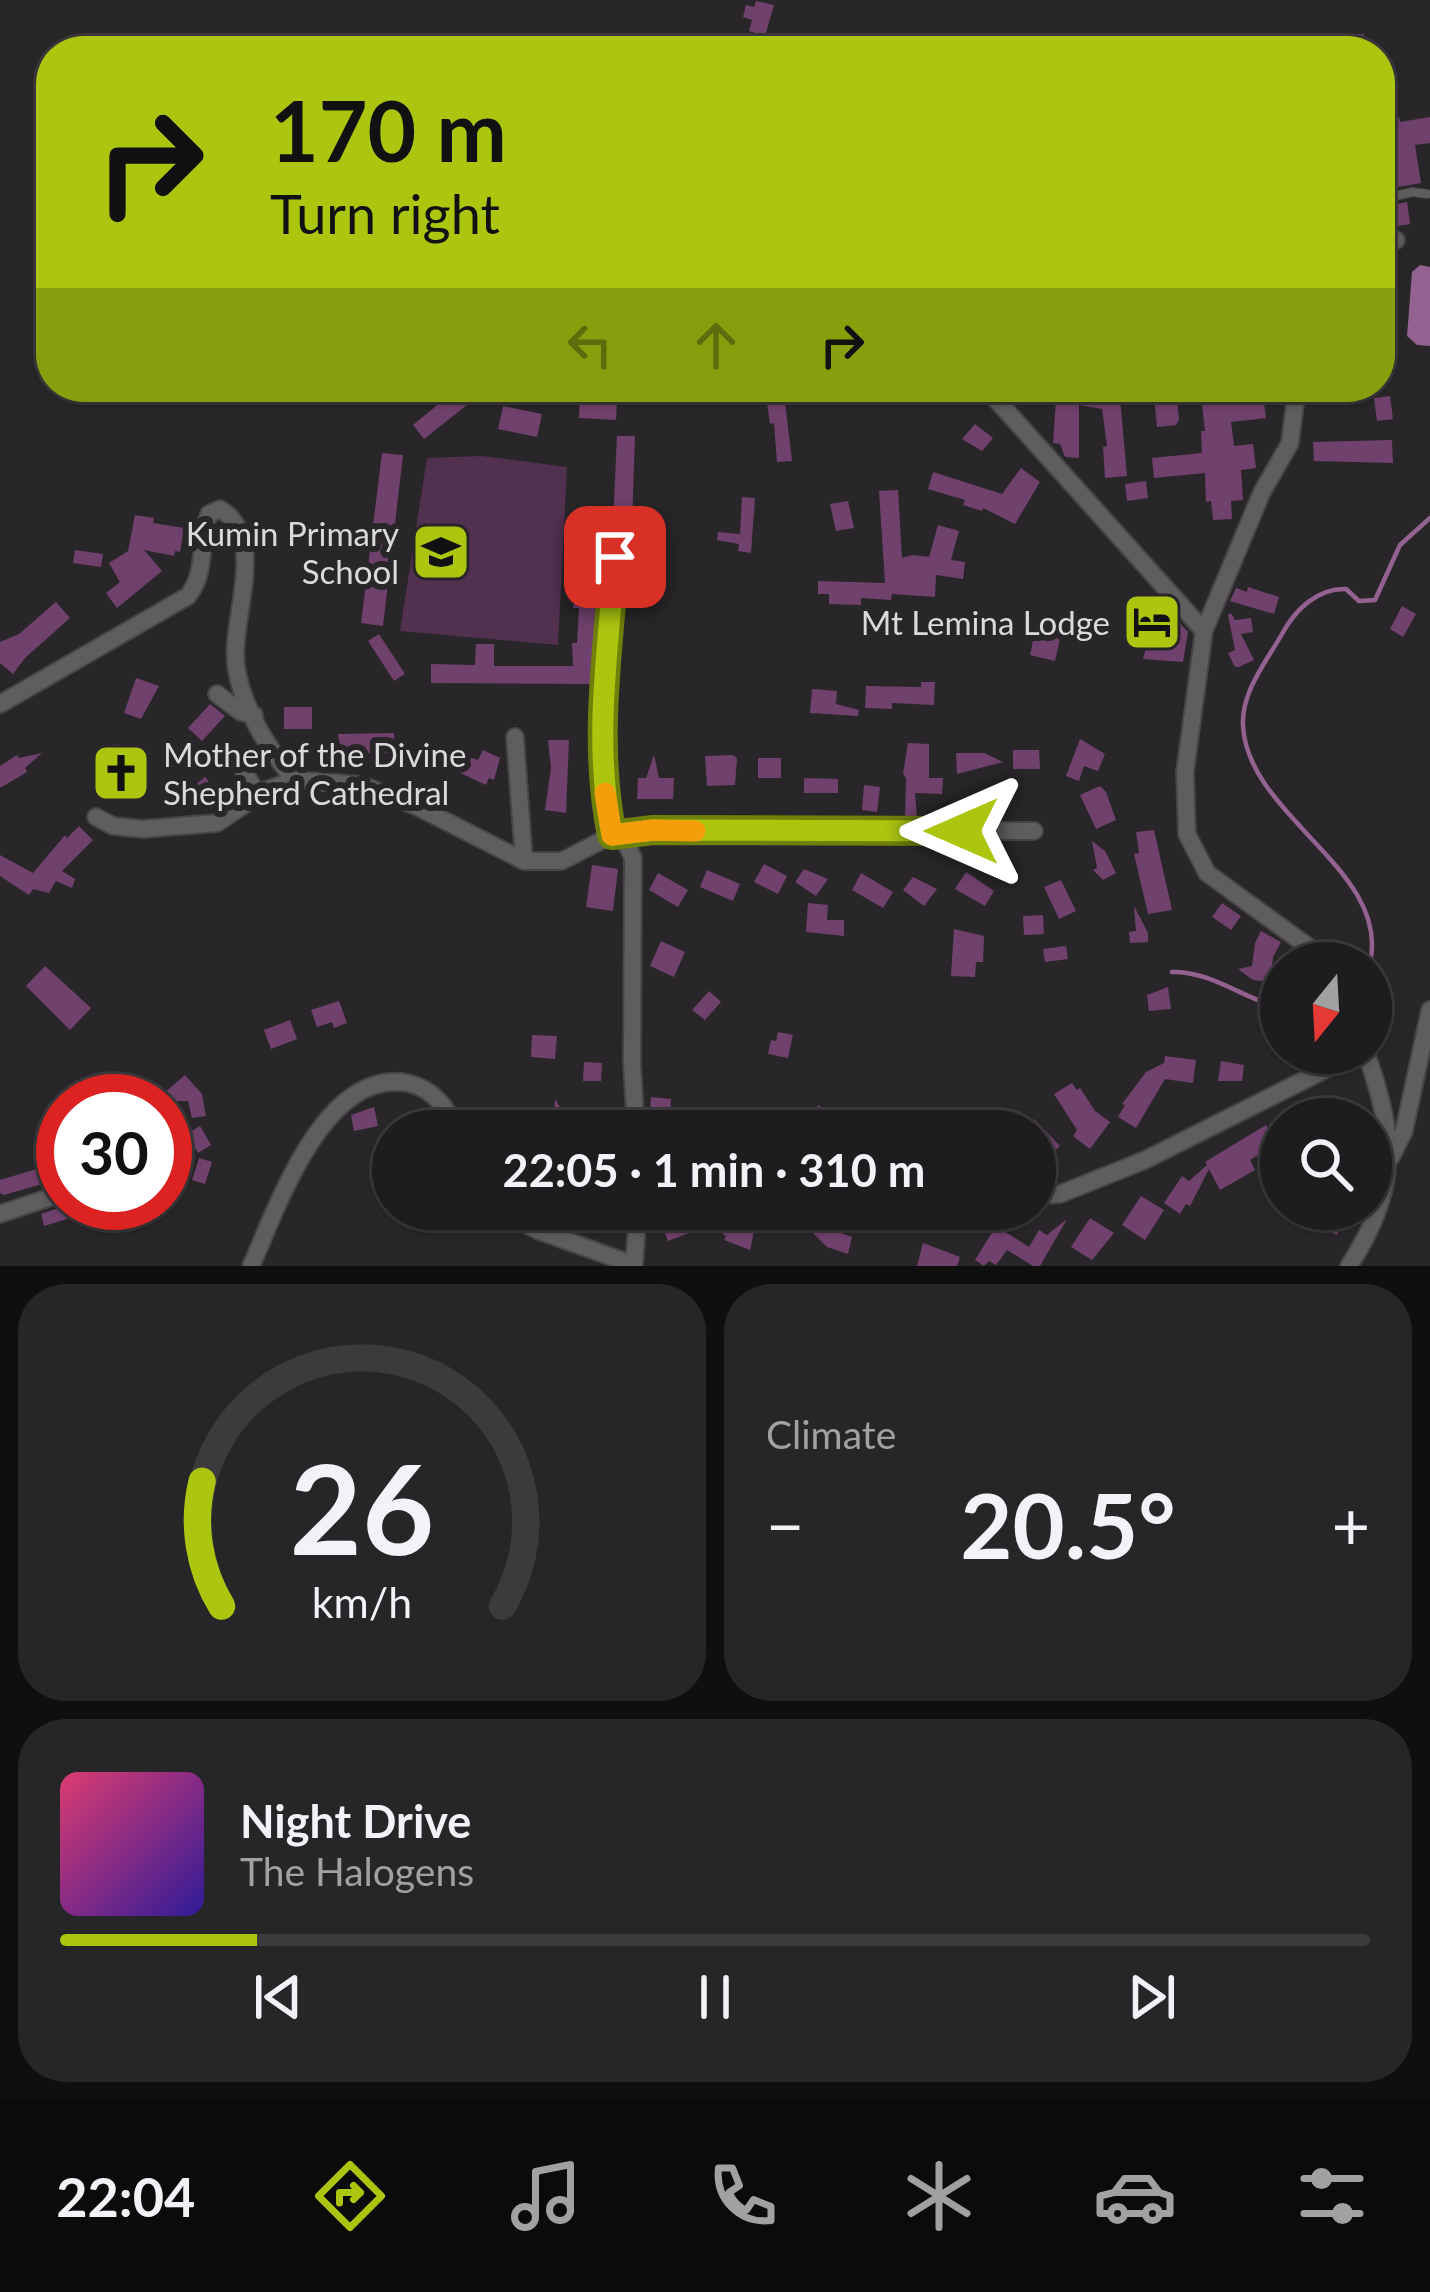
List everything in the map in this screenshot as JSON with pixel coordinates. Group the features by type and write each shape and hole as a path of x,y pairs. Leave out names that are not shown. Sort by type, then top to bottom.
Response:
{"street":[{"path":"998,402 1204,631"},
{"path":"1295,402 1290,443 1262,492 1204,631 1185,772 1186,834 1207,873 1302,942"},
{"path":"0,704 188,596 201,569 209,514 220,509 242,528 247,548 233,635 237,672 262,735 295,780"},
{"path":"615,557 602,696 605,800 612,835 626,843 633,858 635,1110"},
{"path":"217,694 254,716"},
{"path":"515,737 524,861"},
{"path":"244,772 259,796"},
{"path":"96,817 112,826 143,829 217,823 295,780 362,785 418,806 524,861 562,861 612,835 653,830 1034,831"},
{"path":"1392,1154 1404,1131 1430,1010"},
{"path":"1056,1192 1145,1160 1319,1074"},
{"path":"251,1266 282,1193 328,1116 358,1089 390,1080 421,1085 448,1110"},
{"path":"0,1214 36,1202"},
{"path":"538,1230 634,1265 636,1230"},
{"path":"1348,1266 1365,1230"}],"lane":[{"path":"1395,196 1427,194"}],"shaded area":[{"path":"1420,265 1430,267 1430,346 1417,345 1407,336 1412,272"},
{"path":"482,456 567,467 558,645 400,631 427,458"}],"building":[{"path":"756,1 774,5 765,36 749,31 752,20 743,17 746,5 754,7"},
{"path":"1395,117 1400,122 1430,117 1430,143 1415,145 1421,183 1395,188"},
{"path":"1407,202 1410,224 1395,227 1395,204"},
{"path":"441,402 471,402 424,439 413,425"},
{"path":"580,402 617,402 616,420 579,418"},
{"path":"767,402 785,402 792,461 777,462 774,423 770,424"},
{"path":"1056,402 1120,402 1127,476 1105,478 1102,409 1079,405 1079,458 1065,457 1060,444 1053,443"},
{"path":"1154,402 1177,402 1176,425 1157,427"},
{"path":"1202,402 1264,402 1266,418 1231,422 1234,446 1253,444 1256,468 1241,470 1243,500 1231,501 1232,519 1213,520 1211,501 1206,502 1205,473 1154,478 1152,458 1202,453 1201,431 1205,431"},
{"path":"1375,402 1391,402 1393,419 1377,421"},
{"path":"503,406 542,414 537,437 498,429"},
{"path":"975,424 993,438 982,451 962,439"},
{"path":"617,436 635,436 632,524 613,523"},
{"path":"1392,440 1393,463 1314,461 1313,442"},
{"path":"382,453 403,455 383,626 361,623"},
{"path":"1021,468 1040,482 1015,524 983,508 963,505 965,500 928,489 933,472 1002,494"},
{"path":"1146,481 1148,498 1127,501 1125,484"},
{"path":"898,490 902,558 929,557 938,525 959,531 951,560 965,562 963,579 936,575 935,597 892,594 891,600 861,598 861,605 829,604 829,594 818,594 818,581 885,583 879,491"},
{"path":"742,497 755,498 751,553 738,551 739,544 717,540 718,532 740,534"},
{"path":"848,501 854,528 836,531 830,504"},
{"path":"135,515 184,528 180,552 175,551 174,556 144,550 162,571 117,608 106,593 120,582 109,563 128,551"},
{"path":"75,550 103,554 101,567 73,563"},
{"path":"577,584 597,585 592,684 431,683 431,664 475,665 476,644 494,644 494,666 573,666"},
{"path":"1248,587 1279,597 1274,614 1230,601 1236,588 1247,592"},
{"path":"56,602 70,618 13,674 0,663 0,642 19,634"},
{"path":"1402,606 1416,614 1403,637 1390,629"},
{"path":"1129,609 1170,612 1188,632 1183,662 1143,659 1150,634 1127,631"},
{"path":"1231,613 1235,620 1251,618 1253,632 1241,634 1254,660 1239,667 1228,653 1235,650"},
{"path":"1035,631 1061,634 1055,661 1030,655"},
{"path":"379,634 405,674 394,681 368,641"},
{"path":"136,678 159,686 141,719 124,713"},
{"path":"921,682 935,682 934,705 892,703 892,709 865,708 866,686 921,687"},
{"path":"812,689 837,691 836,704 859,710 858,716 810,713"},
{"path":"210,704 225,716 202,741 188,728"},
{"path":"284,707 312,707 312,729 284,729"},
{"path":"394,733 395,753 340,754 338,734"},
{"path":"1080,739 1105,754 1098,771 1084,766 1079,781 1066,776"},
{"path":"548,740 569,740 566,813 545,810 551,768"},
{"path":"908,743 929,744 929,778 943,778 942,794 915,793 917,818 905,818 903,774"},
{"name":"Mother of the Divine Shepherd Cathedral","path":"115,744 129,746 127,754 139,767 138,782 127,794 114,793 102,779 103,764 114,754"},
{"path":"450,750 478,760 483,750 500,758 494,780 489,778 486,785 443,765"},
{"path":"1013,750 1039,750 1040,769 1013,769"},
{"path":"42,753 25,768 27,772 0,788 0,766 17,755"},
{"path":"956,753 984,753 1003,762 957,774"},
{"path":"654,755 659,778 674,778 673,799 637,799 638,778 646,778"},
{"path":"705,756 737,758 735,785 707,786"},
{"path":"758,758 781,758 781,778 758,778"},
{"path":"205,777 218,793 200,808 186,792"},
{"path":"804,778 838,779 838,793 804,793"},
{"path":"864,785 880,787 877,812 862,810"},
{"path":"1100,786 1116,820 1096,829 1080,795"},
{"path":"79,826 93,840 62,871 75,879 72,888 56,881 49,893 33,889 29,895 0,876 0,855 33,873 65,835 67,838"},
{"path":"1154,830 1172,910 1148,914 1134,854 1139,853 1136,832"},
{"path":"1092,841 1105,851 1116,873 1103,880 1093,870 1097,868"},
{"path":"764,864 787,876 778,894 754,882"},
{"path":"592,865 618,869 613,911 586,907"},
{"path":"804,869 828,879 816,896 795,882"},
{"path":"707,870 740,884 733,901 700,887"},
{"path":"966,872 994,891 985,906 955,889"},
{"path":"658,873 688,890 678,907 649,890"},
{"path":"861,873 893,892 883,908 852,890"},
{"path":"913,877 937,889 924,906 903,890"},
{"path":"1061,880 1076,911 1059,919 1044,887"},
{"path":"808,903 828,905 827,920 844,920 844,936 806,932"},
{"path":"1222,903 1241,916 1231,930 1212,917"},
{"path":"1134,906 1148,942 1130,943 1129,932 1136,931"},
{"path":"1043,915 1044,934 1024,935 1023,916"},
{"path":"954,929 984,936 983,962 976,962 975,977 951,976"},
{"path":"1261,931 1281,942 1260,942 1260,981 1238,969 1252,966"},
{"path":"661,941 685,952 674,977 650,966"},
{"path":"1066,946 1068,959 1045,962 1043,949"},
{"path":"45,966 91,1008 70,1030 26,986"},
{"path":"1168,987 1171,1009 1149,1011 1147,995"},
{"path":"709,991 721,1002 705,1020 692,1010"},
{"path":"339,1001 347,1023 317,1027 311,1010"},
{"path":"290,1020 297,1039 271,1049 264,1030"},
{"path":"778,1032 793,1035 788,1058 768,1054"},
{"path":"532,1035 557,1036 555,1059 531,1057"},
{"path":"1165,1056 1196,1060 1193,1083 1165,1079 1136,1128 1118,1117 1122,1104 1146,1072 1164,1063"},
{"path":"1221,1061 1244,1065 1242,1081 1218,1081"},
{"path":"584,1062 602,1063 601,1081 583,1081"},
{"path":"192,1083 202,1094 206,1116 192,1118"},
{"path":"1072,1083 1110,1122 1090,1149 1073,1136 1077,1130 1054,1094"},
{"path":"651,1097 671,1099 670,1110 650,1110"},
{"path":"374,1107 372,1127 354,1131 351,1115"},
{"path":"200,1126 211,1145 198,1153 192,1131"},
{"path":"1260,1129 1260,1154 1250,1160 1255,1170 1220,1190 1209,1169 1190,1206 1186,1204 1180,1214 1164,1203 1182,1176 1189,1181 1205,1162"},
{"path":"199,1158 212,1162 205,1184 192,1180"},
{"path":"36,1169 36,1186 4,1195 0,1180"},
{"path":"1141,1196 1164,1210 1145,1240 1122,1225"},
{"path":"1090,1218 1114,1233 1092,1260 1071,1247"},
{"path":"1067,1219 1040,1266 1007,1250 996,1265 989,1261 984,1266 975,1260 994,1230 1002,1230 1029,1247 1039,1230 1047,1235"},
{"path":"664,1230 697,1230 668,1241"},
{"path":"717,1230 754,1231 750,1250 724,1240 726,1236"},
{"path":"833,1230 852,1237 848,1254 827,1247 813,1233"},
{"path":"923,1243 960,1257 957,1266 917,1266"}],"waterway":[{"path":"1371,942 1360,900 1268,788 1251,758 1243,713 1256,678 1300,609 1316,596 1335,590 1346,589 1359,601 1375,600 1400,545 1430,518"},
{"path":"1172,972 1200,976 1260,1001"}],"slow traffic":[{"path":"605,793 612,835 695,831"}],"place":[{"name":"Kumin Primary School","path":"441,552"},
{"name":"Mt Lemina Lodge","path":"1152,622"},
{"name":"Mother of the Divine Shepherd Cathedral","path":"121,773"}],"route":[{"path":"615,557 602,696 605,800 612,835 653,830 962,831"}]}
